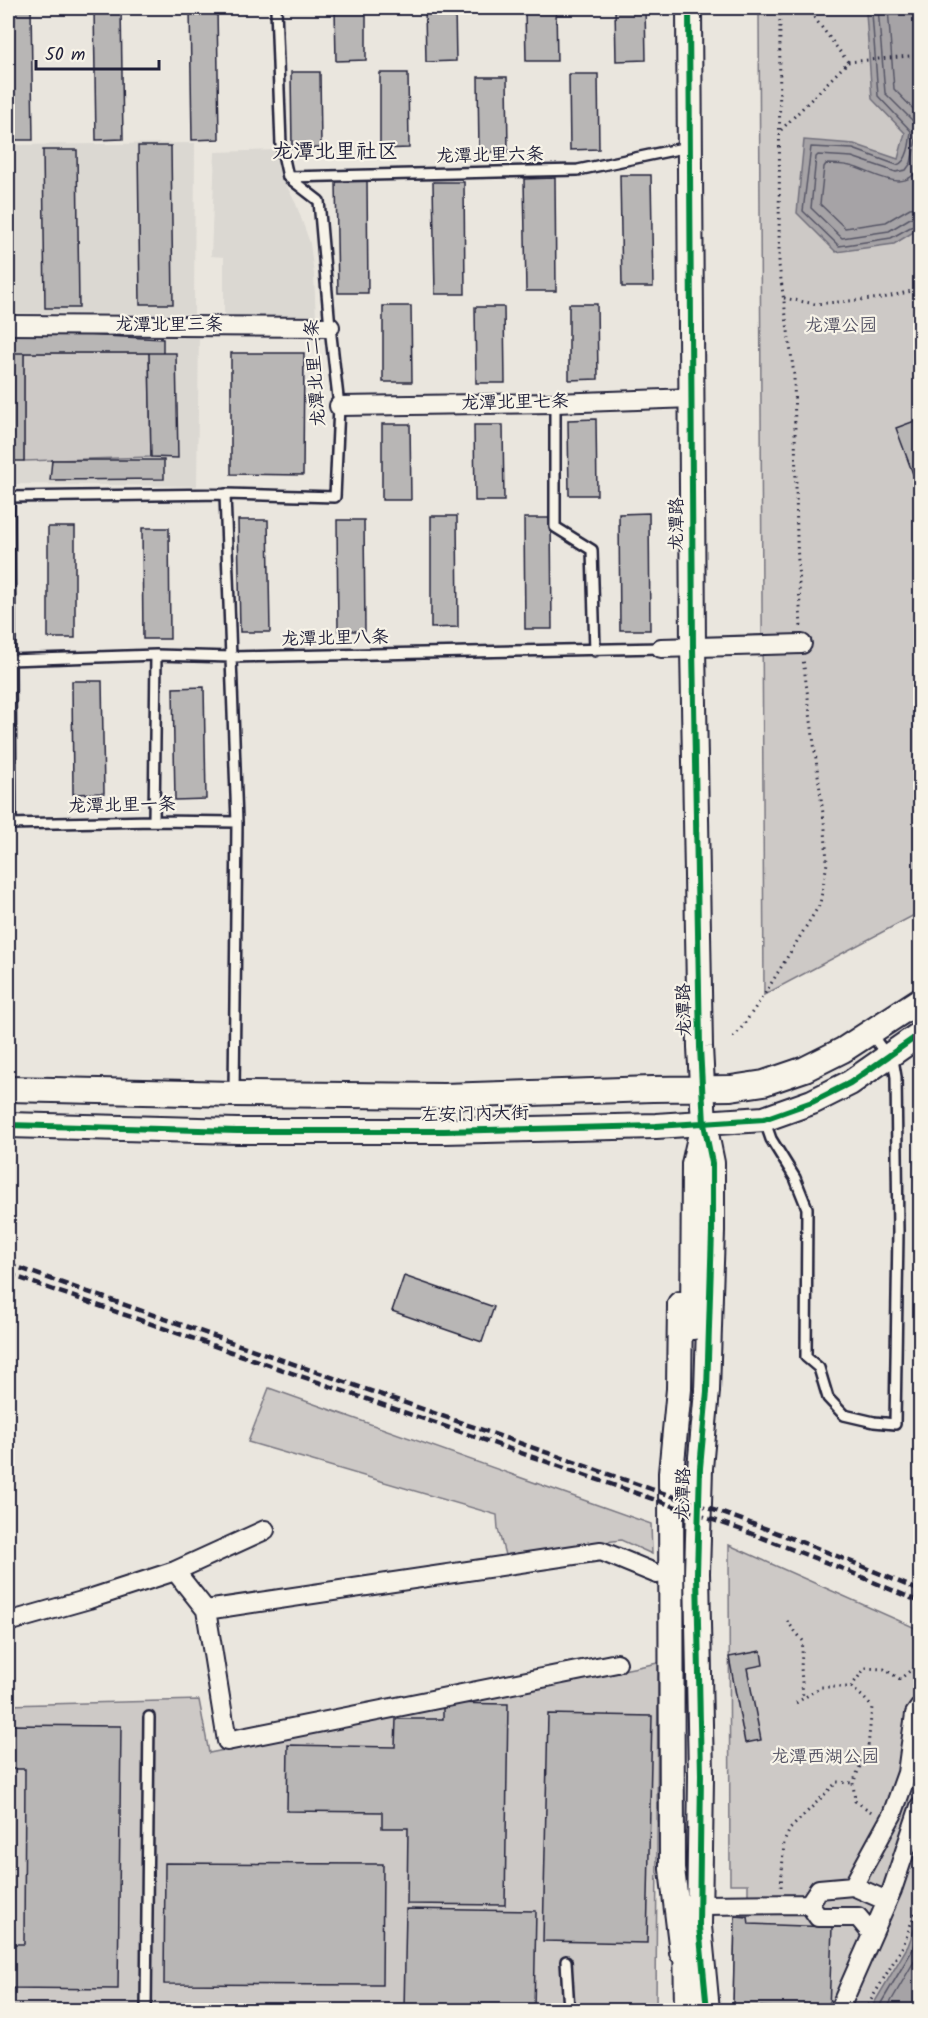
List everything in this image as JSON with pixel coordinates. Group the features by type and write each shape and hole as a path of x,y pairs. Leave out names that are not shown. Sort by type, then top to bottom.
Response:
{"street":[{"name":"龙潭路","path":"689,8 693,647 702,1089 704,1124 712,1163 707,1391 700,1468 697,1573 706,1905 699,1926 697,2006"},
{"name":"龙潭北里三条","path":"8,325 330,327"},
{"name":"龙潭北里七条","path":"339,406 555,403 692,398"},
{"path":"661,648 802,644"},
{"name":"左安门内大街","path":"8,1089 444,1096 731,1088 764,1083 805,1070 843,1050 921,1000"},
{"name":"左安门内大街","path":"8,1125 237,1131 433,1131 704,1124 764,1119 812,1102 850,1083 921,1034"},
{"name":"龙潭路","path":"697,2006 684,1763 684,1552 693,1388 693,1164 704,1124"},
{"path":"8,1622 175,1571 265,1530"},
{"path":"206,1610 601,1551 657,1574"},
{"path":"175,1571 206,1610 227,1741 617,1663"},
{"path":"853,1886 892,1815 907,1773 915,1714 921,1707"},
{"path":"839,2010 901,1869 921,1806"},
{"path":"809,1904 819,1889 853,1886 887,1900"},
{"path":"706,1905 809,1904"},
{"path":"809,1904 818,1917 858,1917 872,1934"}],"lane":[{"path":"276,8 281,145 288,177"},
{"name":"龙潭北里六条","path":"288,177 578,170 690,147"},
{"name":"龙潭北里二条","path":"8,497 225,494 334,497 339,406 319,201 288,177"},
{"path":"555,403 555,527 592,550 596,651"},
{"path":"225,494 237,822 234,1094"},
{"path":"8,497 9,824"},
{"name":"龙潭北里八条","path":"9,660 156,655 232,657 661,648"},
{"path":"153,821 156,655"},
{"name":"龙潭北里一条","path":"9,824 237,822"},
{"path":"764,1119 771,1139 795,1178 807,1208 806,1358 819,1368 828,1398 844,1415 895,1424 898,1232 896,1077 894,1065 870,1032"},
{"path":"146,2010 149,1717"},
{"path":"566,1961 569,2010"}],"path":[{"path":"733,1037 741,1030 764,995 820,904 826,863 825,829 803,666 797,540 794,375 780,265 780,8"},
{"path":"807,8 848,62"},
{"path":"780,131 848,62 921,55"},
{"path":"784,298 816,304 883,298 921,289"},
{"path":"787,1621 803,1641 801,1667 803,1699"},
{"path":"851,1687 865,1668 884,1669 900,1679 911,1670 921,1675"},
{"path":"796,1703 821,1687 851,1687 872,1707 868,1748 853,1783 855,1802 887,1824"},
{"path":"780,1904 784,1842 790,1829 837,1782 853,1783"},
{"path":"865,2010 903,1947 921,1899"},
{"path":"908,2010 913,2008 921,1997"},
{"path":"868,2005 878,2010"}],"shaded area":[{"path":"195,143 194,314 8,313 8,145"},
{"path":"275,150 279,171 296,204 310,243 316,319 224,315 224,257 211,256 215,152"},
{"path":"8,331 199,333 197,486 8,484"}],"green space":[{"name":"龙潭公园","path":"759,8 920,8 920,912 764,995"},
{"path":"24,353 149,353 151,457 24,461"},
{"path":"920,1065 920,1218 917,1067"},
{"path":"269,1388 651,1524 652,1554 621,1540 505,1555 497,1515 248,1442"},
{"name":"龙潭西湖公园","path":"729,1545 920,1630 920,2010 733,2010 735,1916 748,1916 748,1884 730,1884"},
{"path":"658,1663 656,2010 8,2010 8,1705 199,1700 209,1753"}],"water":[{"path":"860,8 920,8 920,228 894,244 836,252 797,213 804,140 854,144 898,159 905,133 872,99 866,13"},
{"path":"920,1914 920,2010 870,2010 908,1946"}],"building":[{"path":"8,8 31,8 33,140 8,140"},
{"path":"94,8 121,8 123,139 96,140"},
{"path":"190,8 217,8 219,139 192,140"},
{"path":"335,8 366,8 366,60 336,61"},
{"path":"425,8 455,8 456,61 426,62"},
{"path":"525,8 556,8 557,61 526,61"},
{"path":"615,8 645,8 646,60 616,61"},
{"path":"291,72 320,72 321,148 292,148"},
{"path":"380,73 408,73 409,148 380,149"},
{"path":"569,74 598,74 599,149 570,150"},
{"path":"478,77 507,77 508,152 479,152"},
{"path":"138,146 171,146 173,304 140,304"},
{"path":"43,150 77,150 79,308 45,308"},
{"path":"620,175 651,175 653,287 622,287"},
{"path":"555,178 556,291 526,291 524,179"},
{"path":"336,181 367,181 368,293 338,293"},
{"path":"433,182 464,182 465,294 435,294"},
{"path":"569,304 597,304 598,379 569,380"},
{"path":"383,306 411,306 412,382 383,382"},
{"path":"475,307 504,307 505,383 476,383"},
{"path":"8,331 163,339 163,353 8,353"},
{"path":"8,353 24,353 24,461 8,461"},
{"path":"149,353 176,353 178,458 151,457"},
{"path":"231,353 304,353 303,475 231,474"},
{"path":"596,419 597,495 569,495 568,420"},
{"path":"920,419 920,471 913,474 896,428"},
{"path":"382,424 410,424 411,500 382,500"},
{"path":"474,425 503,425 504,501 475,501"},
{"path":"52,460 164,460 164,479 50,480"},
{"path":"649,513 650,630 620,630 619,514"},
{"path":"431,516 457,516 458,627 431,628"},
{"path":"524,518 551,518 552,629 525,629"},
{"path":"238,520 268,520 270,632 240,632"},
{"path":"337,520 364,520 365,631 338,631"},
{"path":"48,527 75,527 75,638 48,638"},
{"path":"142,528 169,528 170,639 143,639"},
{"path":"72,681 102,681 104,793 73,794"},
{"path":"204,687 206,799 175,800 173,688"},
{"path":"404,1276 494,1307 482,1342 392,1311"},
{"path":"761,1651 763,1665 747,1668 761,1740 745,1743 729,1657"},
{"path":"443,1703 508,1704 505,1905 407,1904 408,1828 382,1828 382,1812 287,1811 288,1745 395,1747 396,1719 443,1719"},
{"path":"548,1714 652,1716 647,1943 543,1941"},
{"path":"8,1725 121,1726 118,1989 8,1988 8,1944 24,1944 25,1769 8,1769"},
{"path":"165,1863 383,1864 382,1985 164,1984"},
{"path":"406,1909 536,1911 534,2010 404,2010"},
{"path":"735,1916 748,1917 749,1924 832,1927 829,2010 733,2006"}],"railway":[{"path":"8,1264 753,1524 920,1591"},
{"path":"8,1274 742,1530 920,1602"}],"cycle path":[{"path":"689,8 693,647 700,1047 704,1124 712,1163 707,1391 700,1468 697,1573 701,1775 699,1926 707,2010"},
{"path":"8,1125 237,1131 444,1131 656,1126 764,1119 812,1102 850,1083 920,1034"}],"district":[{"name":"龙潭北里社区","path":"335,152"}]}
